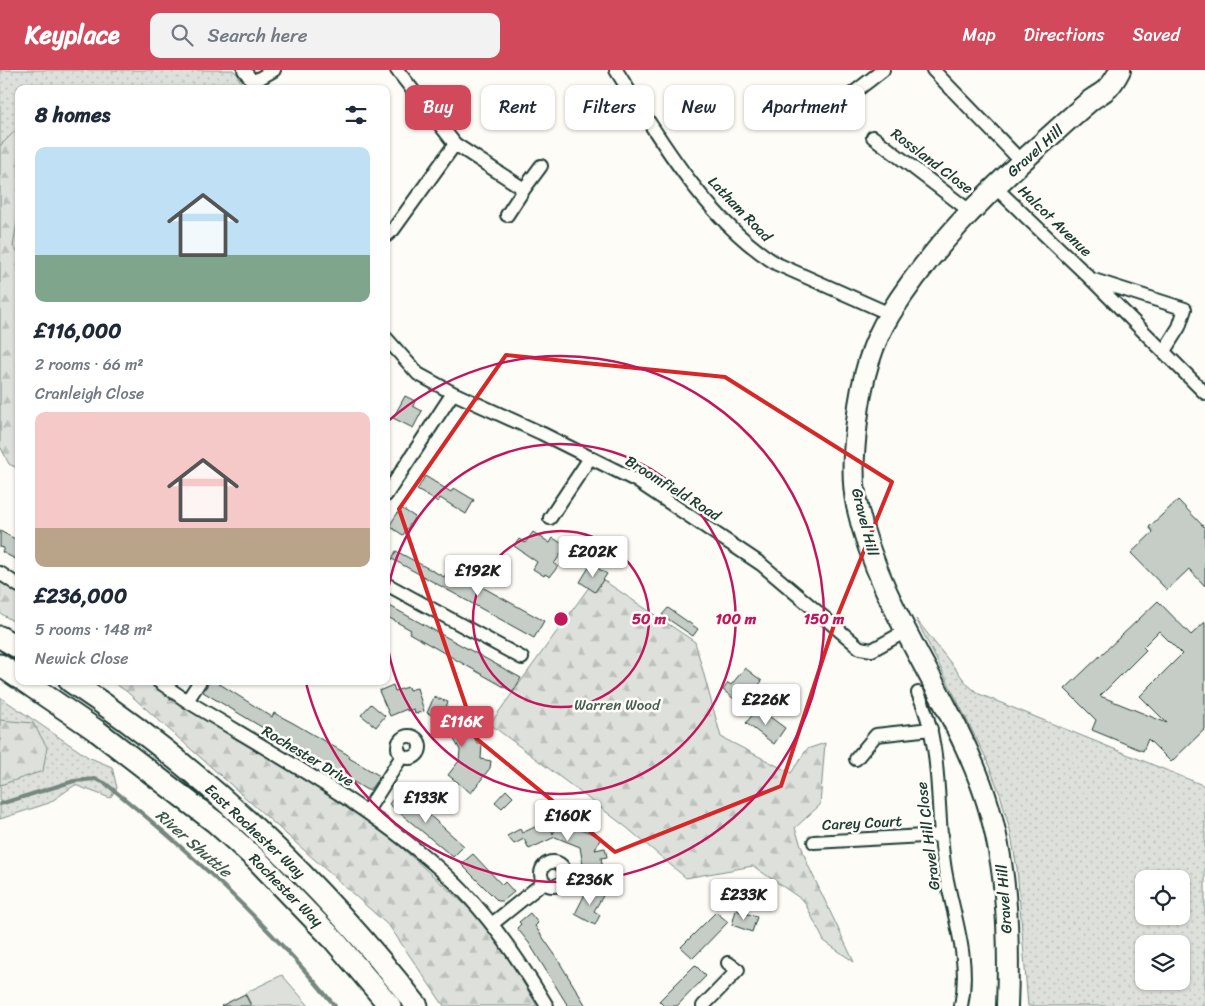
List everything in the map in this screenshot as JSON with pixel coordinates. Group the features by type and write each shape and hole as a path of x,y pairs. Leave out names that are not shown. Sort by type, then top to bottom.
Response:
{"highway":[{"path":"0,637 15,646"},
{"path":"0,666 15,675"},
{"path":"30,685 98,731 169,786 333,955 374,1006"},
{"name":"East Rochester Way","path":"76,685 170,755 230,806 287,860 348,924 416,1006"},
{"name":"Rochester Way","path":"169,786 215,822 270,873 334,940 390,1006"}],"main road":[{"name":"Gravel Hill","path":"1092,99 1104,70"},
{"name":"Gravel Hill","path":"1007,1006 1007,926 1004,882 993,821 981,783 958,730 906,631 872,557 858,506 853,458 860,392 877,340 890,314 932,254 995,187 1092,99 1109,87 1120,70"}],"street":[{"path":"244,70 254,85 274,70"},
{"path":"397,70 455,144 524,189"},
{"name":"Latham Road","path":"616,70 674,161 710,205 744,240 760,254 777,264 890,314"},
{"path":"864,85 883,70"},
{"path":"933,70 1022,162"},
{"name":"Rossland Close","path":"873,137 971,212"},
{"path":"390,233 455,144"},
{"path":"507,215 541,166"},
{"name":"Halcot Avenue","path":"995,187 1091,279 1205,393"},
{"name":"Halcot Avenue","path":"1091,279 1185,309 1179,327 1164,351"},
{"name":"Broomfield Road","path":"390,342 418,374 454,393 541,432 637,481 761,564 860,648 872,650 906,631"},
{"path":"390,490 454,393"},
{"path":"550,518 590,458"},
{"path":"0,573 15,583"},
{"path":"390,586 522,658"},
{"name":"Rochester Drive","path":"164,685 186,701 367,811 406,839 458,885 492,924 547,1006"},
{"path":"186,701 197,685"},
{"name":"Gravel Hill Close","path":"918,693 926,710 935,750 945,870 959,928 963,962 961,1006"},
{"path":"856,759 876,735 931,729"},
{"path":"367,811 402,756"},
{"name":"Carey Court","path":"814,842 942,835"},
{"path":"492,924 544,882"},
{"path":"703,1006 738,970 728,963"}],"highlighted area":[{"path":"506,355 725,377 892,482 835,622 781,786 615,852 477,739 399,509"}],"green space":[{"path":"0,70 233,70 238,75 242,85 15,85 15,453 0,447"},
{"path":"15,131 15,235 13,247 15,249 15,467 9,464 0,449 0,146"},
{"name":"Warren Wood","path":"597,576 695,642 721,737 791,773 807,749 825,743 820,805 795,828 808,865 854,962 824,941 804,901 753,866 686,878 626,827 490,724"},
{"path":"0,579 15,588 15,622 0,613"},
{"path":"916,619 968,685 979,694 1205,786 1205,1006 1028,1006 1017,868 1010,830 1000,794 985,756"},
{"path":"117,685 161,685 363,813 491,928 537,1006 444,1006 390,927"},
{"path":"0,697 88,757 112,767 117,788 110,798 75,785 49,803 0,819"},
{"path":"0,720 33,723 47,747 43,771 0,785"},
{"path":"282,975 309,1006 252,1006 245,993"}],"building":[{"path":"405,396 415,401 413,406 422,411 413,428 393,418"},
{"path":"425,476 451,492 454,488 474,500 466,514 440,498 438,502 417,490"},
{"path":"1178,500 1205,528 1205,586 1189,569 1167,590 1131,553 1153,532 1149,527"},
{"path":"401,508 415,517 403,535 390,527"},
{"path":"0,531 15,539 15,559 2,552 4,548 0,547"},
{"path":"533,532 550,543 553,538 566,546 554,564 558,566 550,577 545,574 544,576 533,569 537,562 514,546 519,539 525,543"},
{"path":"396,551 444,577 449,569 544,621 534,638 392,559"},
{"path":"591,564 607,574 595,592 580,582"},
{"path":"1158,601 1191,635 1205,622 1205,729 1171,762 1148,739 1143,751 1092,730 1096,720 1065,689","holes":["1159,631 1182,654 1140,696 1167,723 1100,696 1146,650 1143,647"]},
{"path":"390,606 521,678 513,692 409,633 411,630 390,618"},
{"path":"668,608 698,629 693,636 662,615"},
{"path":"745,668 762,681 744,707 723,690 728,683 731,685"},
{"path":"207,685 221,685 272,717 274,713 293,723 380,776 370,790 367,790 203,692"},
{"path":"393,685 395,691 408,687 409,690 417,688 424,711 415,714 414,709 407,711 407,709 390,716 379,691"},
{"path":"434,697 448,702 446,707 454,722 463,717 477,743 482,743 481,759 491,761 490,768 471,793 448,775 459,761 460,750 451,734 447,735 441,722 433,720 435,716 427,713"},
{"path":"371,704 385,716 376,727 361,715"},
{"path":"758,708 785,728 774,744 746,723"},
{"path":"506,790 513,797 502,808 495,802"},
{"path":"399,791 464,846 453,857 389,804"},
{"path":"562,813 579,820 576,827 601,837 595,850 605,848 607,857 601,858 605,879 589,881 586,864 583,865 580,847 555,837 529,849 524,839 514,844 507,836 520,829 522,833 548,821 553,834"},
{"path":"473,854 502,885 505,882 514,892 503,901 498,901 461,864"},
{"path":"589,886 604,894 594,911 600,915 595,925 575,914"},
{"path":"736,910 757,917 752,932 732,925"},
{"path":"716,912 728,922 693,958 681,947"},
{"path":"530,913 538,923 535,926 586,1006 568,1006 529,943 517,928 521,924 519,922"},
{"path":"695,965 706,976 677,1006 664,1006 659,1001"},
{"path":"245,994 251,1006 221,1006"}],"waterway":[{"name":"River Shuttle","path":"0,804 74,781 95,779 105,783 167,834 226,889 282,946 335,1006"}]}
